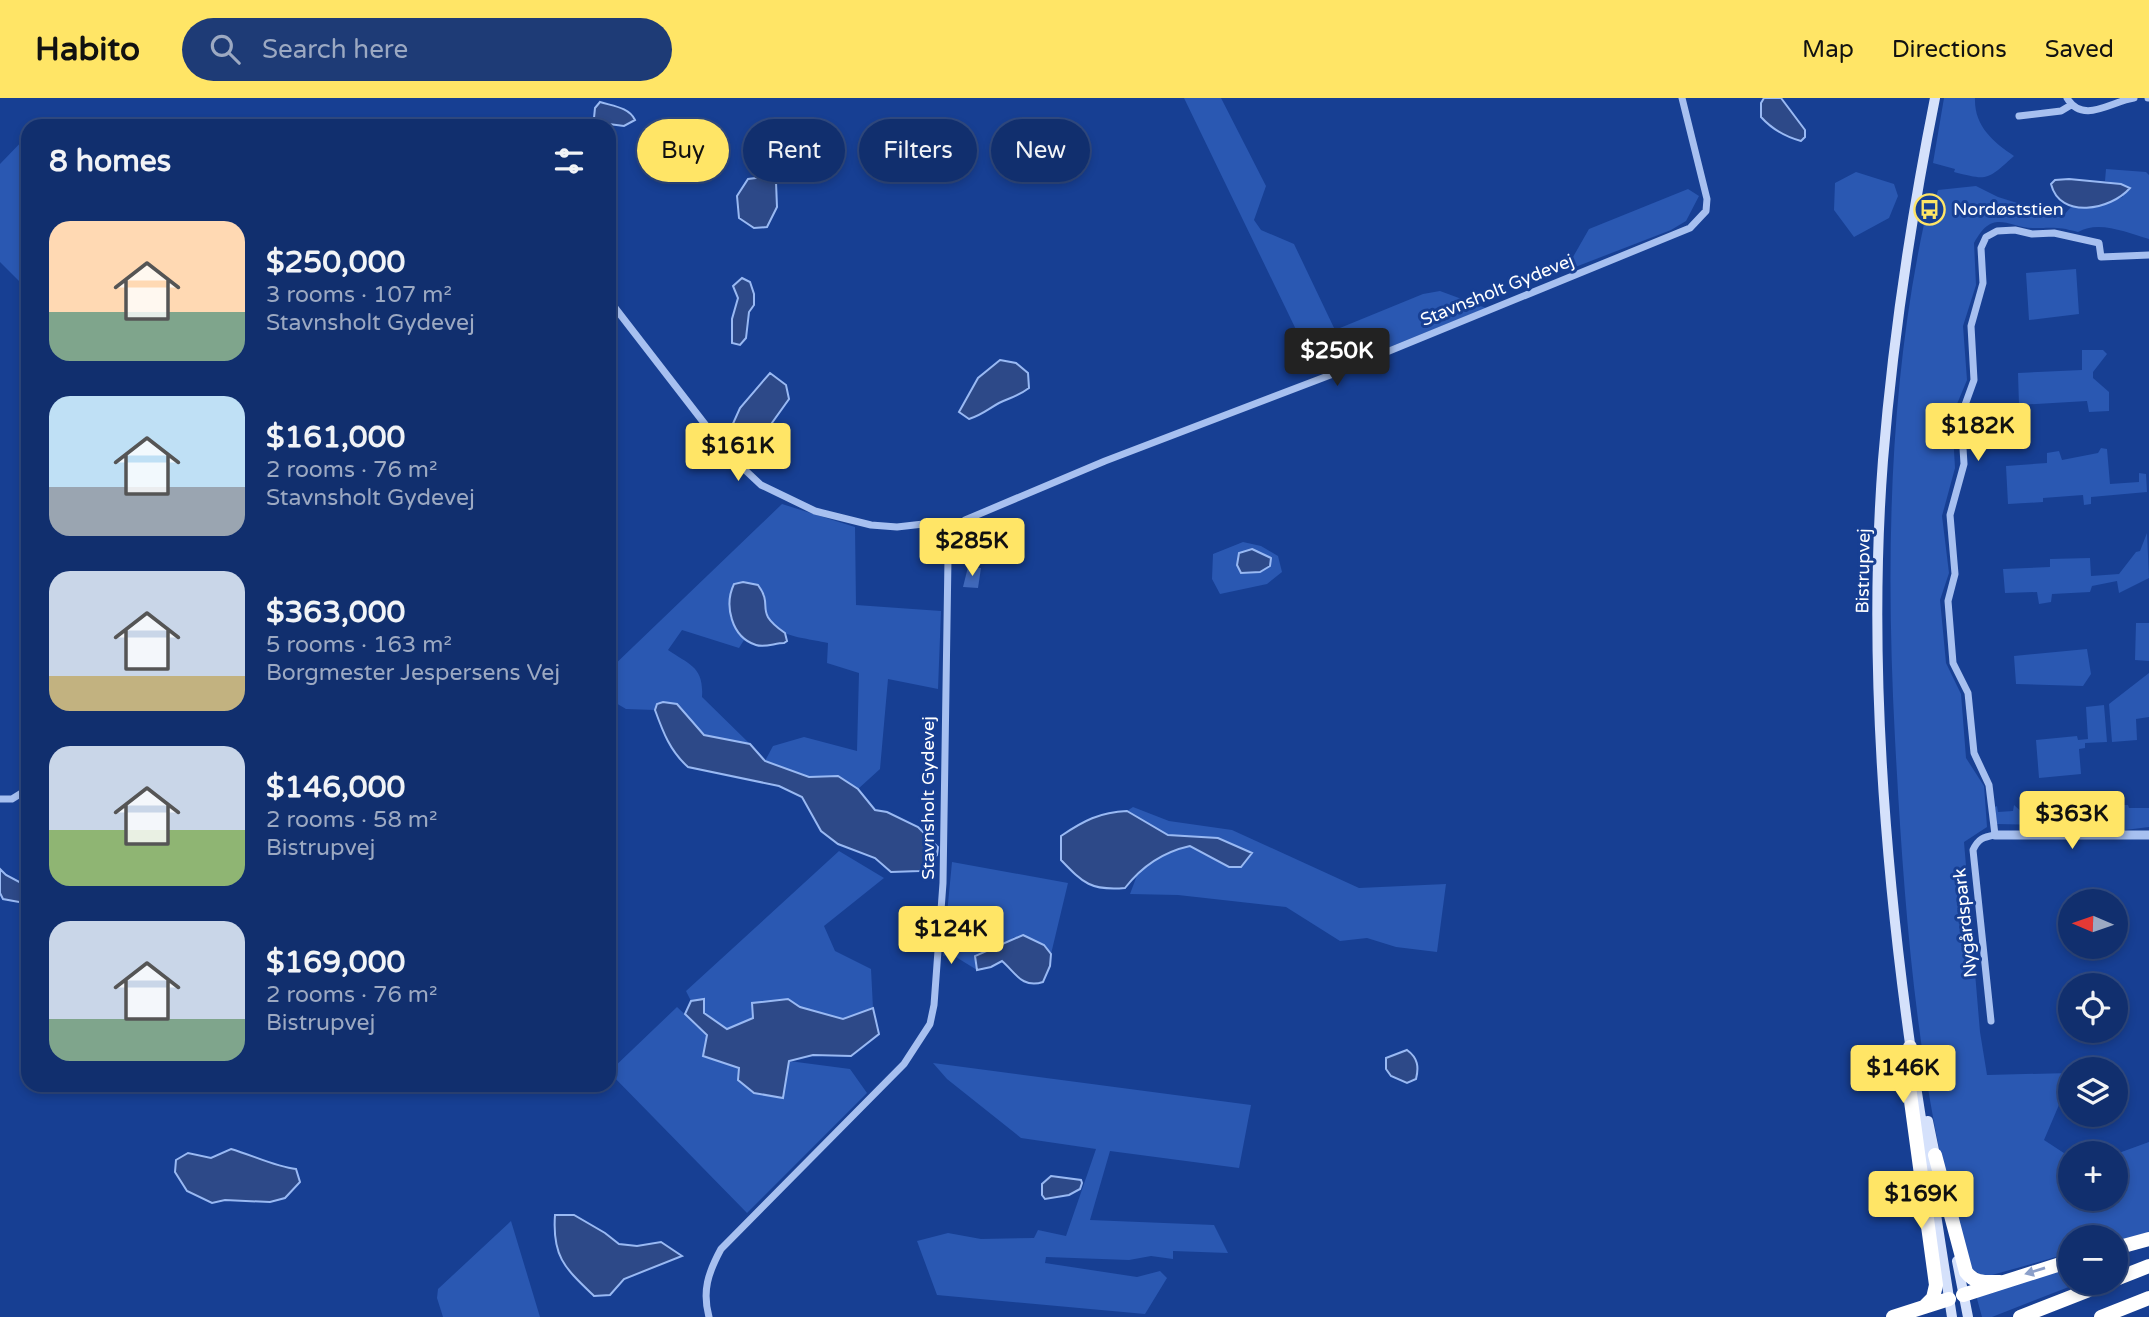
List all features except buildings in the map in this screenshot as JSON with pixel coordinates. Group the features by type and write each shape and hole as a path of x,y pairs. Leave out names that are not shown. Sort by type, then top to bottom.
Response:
{"highway":[{"path":"1910,1046 1908,1079 1936,1285 1933,1298 1925,1306"},
{"path":"1935,1155 1966,1272 1971,1279 2000,1282"},
{"path":"2128,1245 2149,1239"},
{"path":"1893,1317 2058,1265"},
{"path":"2128,1274 2149,1266"},
{"path":"2020,1317 2076,1295"},
{"path":"2101,1317 2149,1298"}],"main road":[{"name":"Bistrupvej","path":"1935,98 1902,276 1883,461 1879,666 1889,867 1910,1046 1956,1297 1968,1317"},
{"name":"Bistrupvej","path":"1910,1046 1935,1155 1956,1297 1952,1317"}],"street":[{"name":"Stavnsholt Gydevej","path":"709,1317 704,1301 707,1274 721,1249 904,1064 930,1024 934,1004 943,883 948,558 954,528 965,520 1105,461 1333,374 1690,228 1706,211 1707,199 1682,98"},
{"path":"2019,116 2062,111 2069,101 2081,110 2096,110 2134,98"},
{"path":"2149,255 2101,257 2099,243 2054,233 1997,231 1986,237 1981,248 1983,283 1971,326 1974,380 1961,416 1964,464 1950,515 1955,574 1948,601 1954,663 1968,693 1973,753 1989,785 1995,835 2149,835"},
{"path":"616,308 728,454 761,485 815,511 871,526 897,527 941,523 954,528"},
{"path":"0,799 12,799 21,793"},
{"name":"Nygårdspark","path":"1991,1021 1973,850 1984,837 1995,835"}],"shaded area":[{"path":"1184,98 1221,98 1266,186 1254,220 1261,230 1294,244 1335,330 1423,294 1440,291 1486,308 1355,361 1317,373"},
{"path":"1764,98 1781,98 1805,130 1805,137 1801,141 1779,132 1761,117 1761,103"},
{"path":"1944,98 1975,98 1981,125 1999,145 2014,156 1992,174 1981,177 1954,172 1955,169 1933,163"},
{"path":"600,102 615,106 635,120 624,126 616,125 616,119 595,119 595,108"},
{"path":"21,142 21,283 0,262 0,164"},
{"path":"2106,169 2146,172 2149,175 2149,239 2104,227 2078,232 2000,222 1987,226 1974,243 1976,285 1963,326 1967,380 1952,416 1955,468 1942,516 1949,573 1940,600 1946,663 1961,694 1966,758 1984,786 1987,827 1964,842 1980,1032 1987,1075 2058,1073 2058,1107 2044,1140 2058,1149 2058,1211 2128,1211 2128,1150 2149,1142 2149,1232 2128,1238 2128,1225 2058,1225 2058,1256 1985,1277 1968,1267 1942,1163 1920,1032 1909,934 1895,739 1891,610 1893,480 1903,352 1924,224 1930,217 1938,190 1976,186 1998,197 2062,217 2071,207 2089,207 2123,197 2121,184 2105,181"},
{"path":"1856,172 1894,184 1898,196 1889,218 1854,237 1834,210 1835,183"},
{"path":"2055,180 2121,184 2130,188 2111,202 2087,208 2075,207 2064,203 2051,184"},
{"path":"746,182 776,182 777,207 767,227 754,228 739,218 737,196"},
{"path":"1688,189 1699,196 1686,221 1671,230 1565,271 1589,229"},
{"path":"2076,269 2079,314 2029,320 2026,273"},
{"path":"742,278 750,282 754,305 749,312 746,338 740,345 732,343 732,319 738,298 733,286"},
{"path":"2082,350 2103,350 2107,354 2093,372 2093,378 2109,392 2109,411 2089,412 2087,401 2019,405 2018,373 2082,370"},
{"path":"1000,360 1016,363 1028,373 1029,388 969,419 959,412 978,378"},
{"path":"770,373 786,385 789,399 764,434 739,446 731,428 740,408"},
{"path":"2101,448 2107,449 2110,484 2139,482 2139,473 2146,474 2147,492 2091,497 2091,504 2084,505 2083,495 2043,498 2043,502 2008,504 2006,466 2047,463 2047,453 2059,451 2062,460 2098,453"},
{"path":"782,504 855,527 856,605 941,611 938,689 888,679 880,769 858,789 838,776 809,777 765,761 773,746 804,737 857,751 859,673 827,663 828,643 792,636 775,627 769,619 765,594 730,617 744,640 739,648 682,630 668,650 694,668 701,679 702,697 750,744 704,735 658,704 655,710 626,709 616,703 616,663"},
{"path":"2147,533 2149,578 2119,593 2117,581 2092,586 2090,592 2052,594 2051,602 2039,604 2037,592 2005,593 2003,569 2050,567 2050,559 2090,558 2091,576 2119,574 2136,552 2140,551"},
{"path":"1243,542 1261,546 1278,556 1282,572 1267,584 1220,594 1212,579 1213,554"},
{"path":"1252,549 1271,558 1270,566 1260,572 1241,573 1237,565 1239,553"},
{"path":"743,582 758,585 765,599 766,614 785,633 787,641 759,646 747,641 735,628 730,610 731,592 734,584"},
{"path":"2136,623 2149,623 2149,661 2135,660"},
{"path":"2087,649 2091,674 2083,686 2016,684 2014,656"},
{"path":"2149,673 2149,717 2136,719 2137,740 2112,742 2109,704"},
{"path":"657,704 677,704 704,735 750,744 765,761 809,777 838,776 858,789 875,810 887,812 918,827 938,847 937,855 920,871 891,872 875,858 838,844 821,831 802,797 779,786 688,767 672,748 658,718 655,710"},
{"path":"2104,705 2107,742 2085,743 2085,748 2079,749 2081,774 2039,778 2036,740 2077,736 2078,740 2088,739 2086,707"},
{"path":"2014,805 2024,814 2114,811 2114,826 1997,824 1995,807 1997,806 1998,812 2013,811"},
{"path":"2123,805 2128,805 2129,808 2149,808 2149,827 2125,830"},
{"path":"1133,807 1169,821 1232,830 1359,888 1446,884 1437,952 1396,947 1367,938 1340,941 1286,907 1178,895 1130,894 1139,870 1172,850 1191,846 1229,866 1218,838 1168,835 1127,811"},
{"path":"1127,811 1168,835 1218,838 1252,853 1241,867 1229,867 1190,846 1154,861 1125,888 1113,889 1088,884 1061,860 1061,836 1092,818"},
{"path":"839,851 884,878 824,926 835,951 871,969 873,1008 843,1019 800,1007 788,999 752,1004 753,1018 727,1029 704,1013 704,999 691,1001 686,991"},
{"path":"952,862 1068,883 1051,954 1044,945 1014,937 1006,944 982,952 975,964 977,970 951,954 943,956"},
{"path":"0,869 21,883 21,901 3,899 0,893"},
{"path":"1023,935 1044,945 1051,954 1050,966 1043,982 1036,984 1024,981 1002,961 977,970 975,956"},
{"path":"704,999 704,1013 727,1029 753,1018 752,1003 788,999 800,1007 843,1019 873,1008 879,1034 851,1056 813,1055 789,1061 783,1098 754,1093 738,1080 739,1068 703,1056 707,1035 685,1014 691,1001"},
{"path":"677,1007 707,1035 704,1056 739,1068 738,1080 789,1061 850,1069 867,1093 747,1213 616,1079 616,1065"},
{"path":"1407,1050 1417,1063 1417,1071 1416,1079 1407,1083 1391,1076 1386,1069 1386,1058"},
{"path":"933,1063 1251,1105 1239,1168 1110,1151 1090,1220 1214,1225 1228,1253 1173,1251 1173,1259 1151,1256 1129,1260 1046,1257 1045,1263 1137,1277 1160,1271 1167,1278 1145,1314 937,1295 917,1241 948,1233 981,1239 1034,1238 1038,1230 1066,1236 1096,1149 1021,1138 947,1079"},
{"path":"231,1149 296,1169 300,1182 285,1198 270,1202 225,1200 212,1203 187,1191 175,1172 176,1160 188,1153 211,1158"},
{"path":"1051,1176 1081,1180 1080,1189 1069,1195 1045,1199 1042,1195 1042,1184"},
{"path":"555,1215 574,1215 619,1244 637,1246 661,1242 682,1256 624,1279 610,1295 594,1296 562,1261 556,1241"},
{"path":"511,1221 540,1317 443,1317 437,1298 438,1289"},
{"path":"2058,1271 2058,1291 1992,1317 1982,1317 1976,1295"}],"place":[{"name":"Nordøststien","path":"1930,209"}]}
